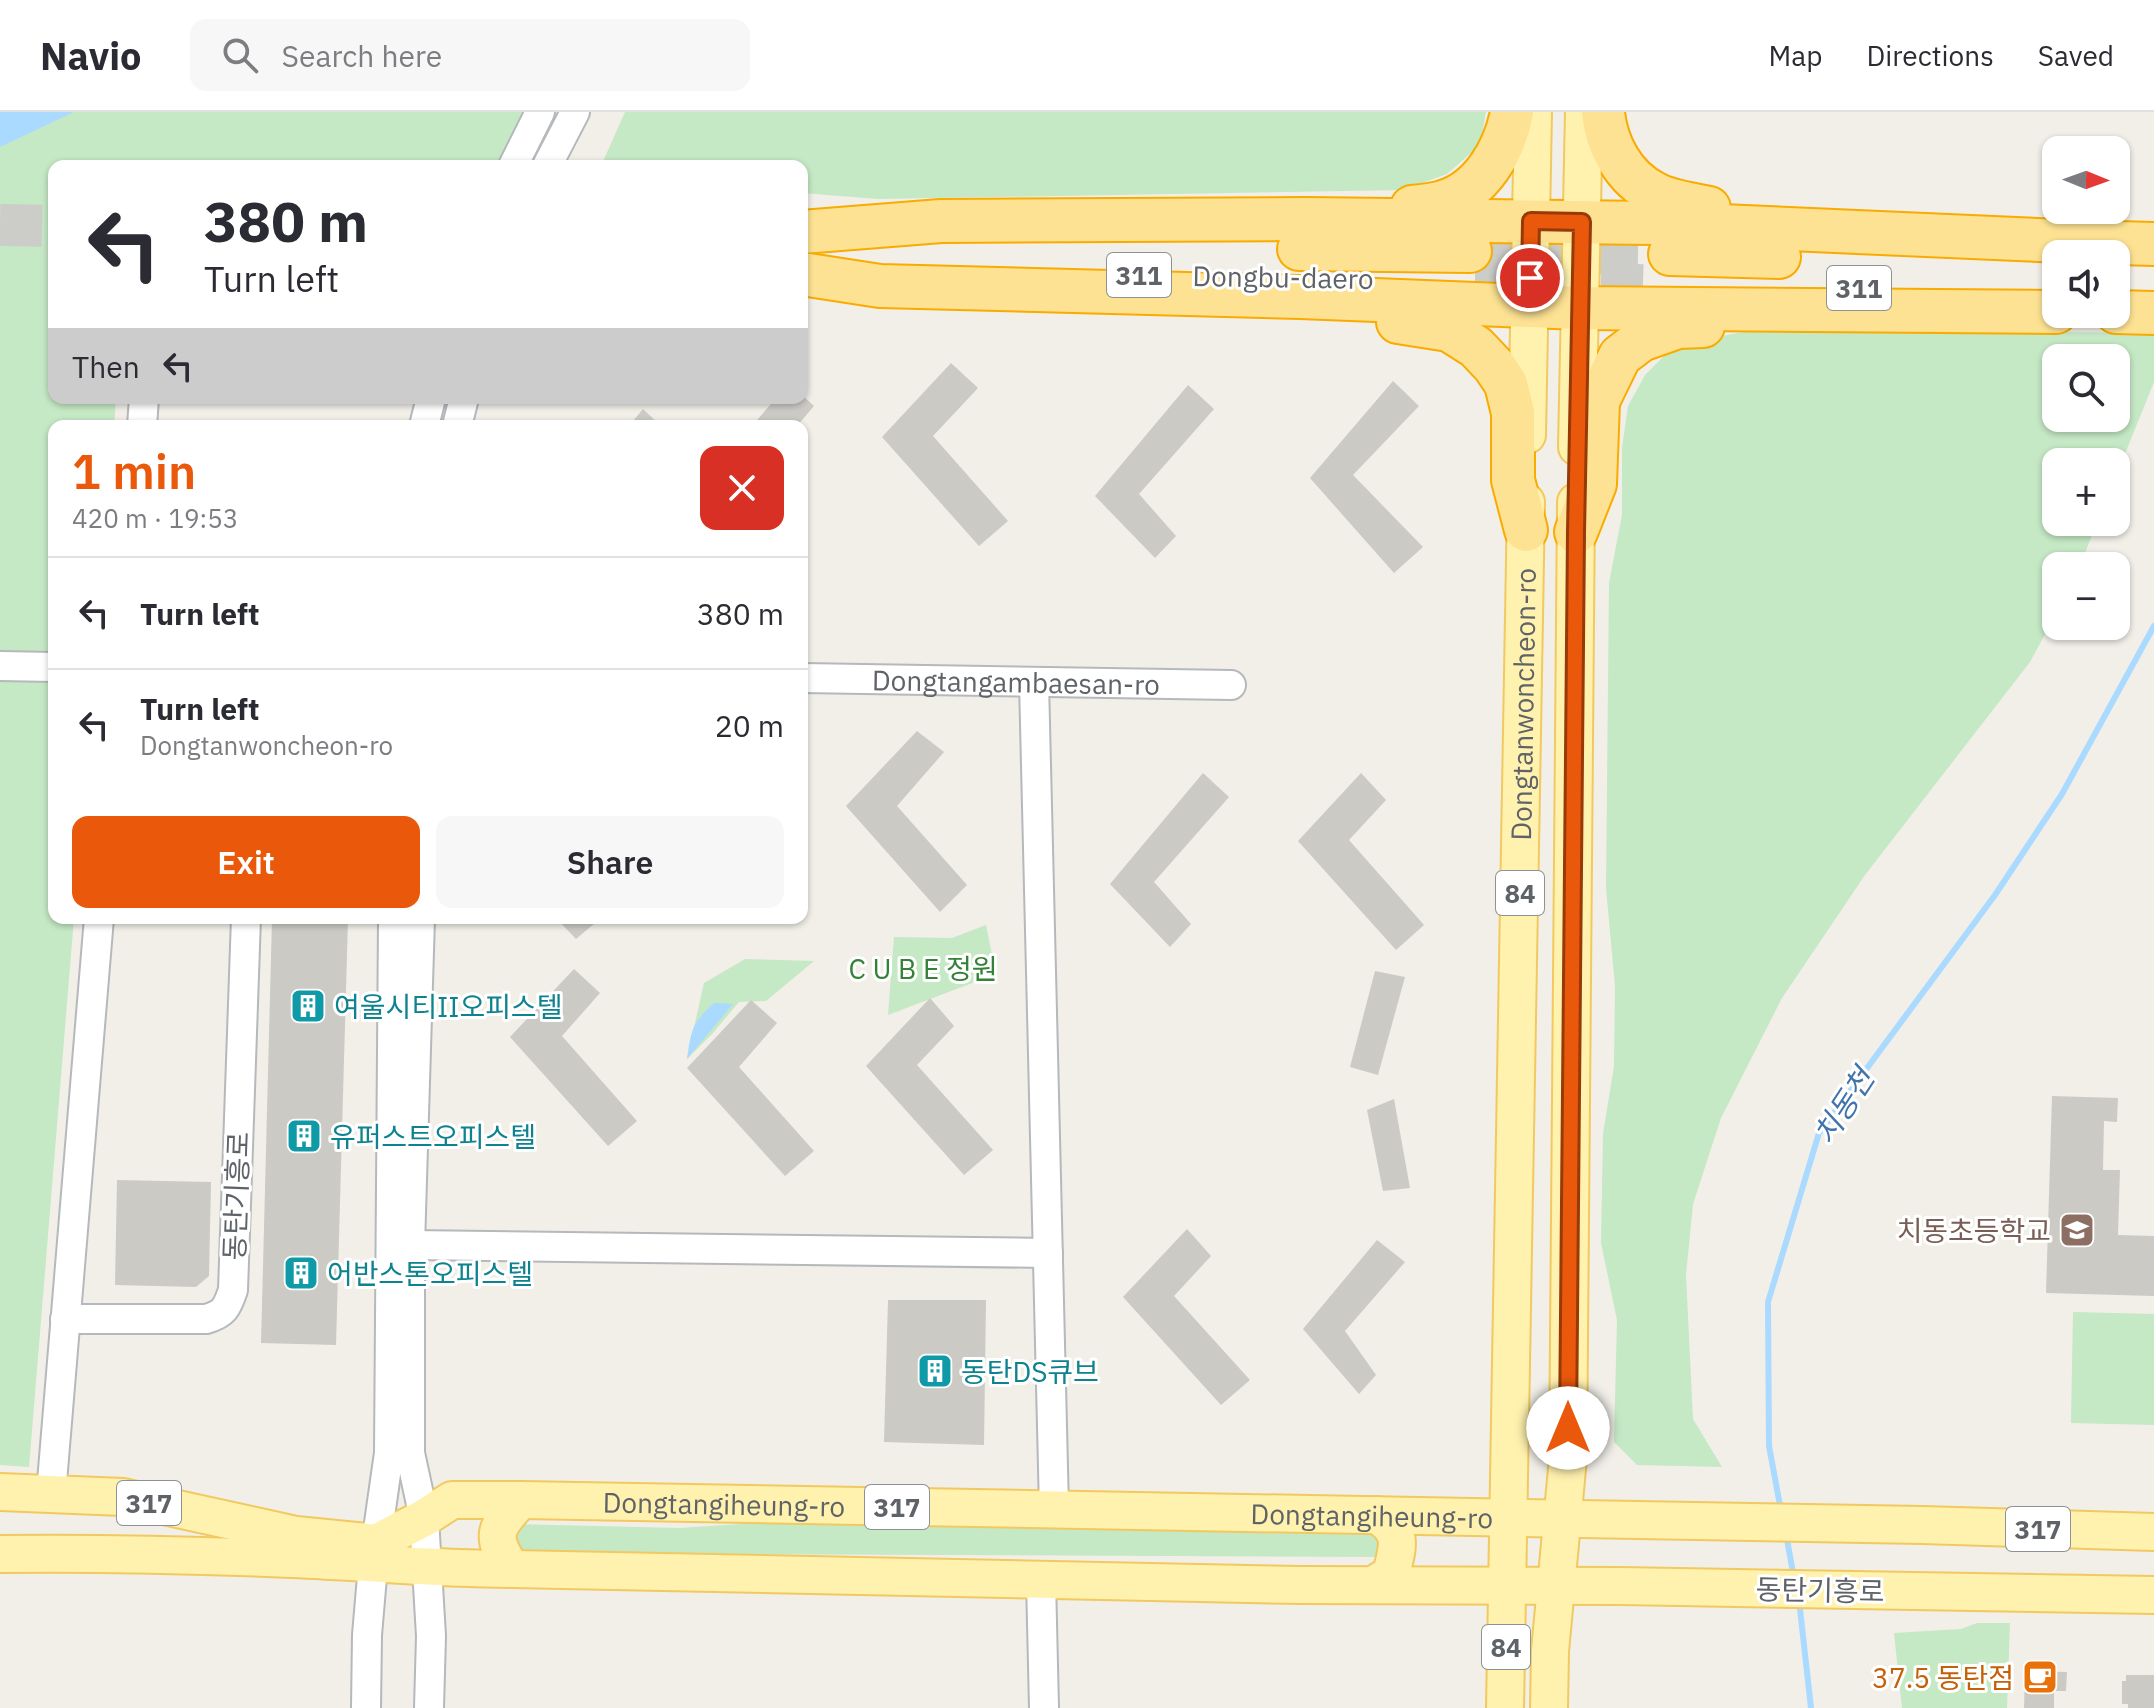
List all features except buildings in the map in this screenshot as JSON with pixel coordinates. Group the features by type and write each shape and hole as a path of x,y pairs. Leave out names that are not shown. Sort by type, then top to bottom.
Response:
{"highway":[{"path":"1306,219 1446,202 1470,189 1491,164 1508,133 1512,112"},
{"path":"1603,112 1608,137 1627,174 1655,194 1727,213 1749,227"},
{"path":"808,232 941,221 1531,221 2154,244"},
{"name":"Dongbu-daero","path":"808,242 1472,266 808,271"},
{"name":"311","path":"2042,265 1666,270 2042,289"},
{"path":"2130,266 2154,267"},
{"path":"808,272 880,286 1579,308 2042,312"},
{"path":"2130,290 2154,291"},
{"path":"1300,297 1375,318 1449,330 1476,347 1506,384 1513,413 1513,480 1526,530"},
{"path":"1576,532 1595,484 1598,401 1620,356 1641,340 1678,327 1725,325 1753,309"},
{"path":"2130,312 2154,313"}],"main road":[{"name":"Dongtanwoncheon-ro","path":"1507,1586 1533,112"},
{"name":"Dongtanwoncheon-ro","path":"1556,1587 1568,1458 1576,532 1584,112"},
{"name":"317","path":"0,1492 123,1497 428,1568 1556,1587"},
{"name":"Dongtangiheung-ro","path":"374,1554 452,1500 1563,1518 2154,1532"},
{"path":"512,1569 501,1553 496,1537 504,1518 521,1500"},
{"path":"1373,1585 1391,1574 1397,1537 1392,1524 1377,1515"},
{"name":"317","path":"0,1554 108,1553 295,1559 374,1554"},
{"name":"84","path":"1505,1708 1507,1586"},
{"name":"84","path":"1549,1708 1556,1587"},
{"name":"동탄기흥로","path":"1556,1587 2154,1595"}],"street":[{"path":"516,160 540,112"},
{"path":"550,160 575,112"},
{"path":"0,666 48,667"},
{"name":"Dongtangambaesan-ro","path":"808,678 1231,685"},
{"path":"1034,682 1054,1509"},
{"path":"51,1494 98,924"},
{"name":"동탄기흥로","path":"65,1319 206,1319 220,1315 228,1305 233,1290 246,924"},
{"path":"366,1708 367,1635 374,1554 389,1453 393,924"},
{"path":"420,924 410,1245 410,1453 424,1518 428,1568 431,1636 429,1708"},
{"path":"410,1245 1048,1253"},
{"path":"1041,1580 1044,1708"}],"green space":[{"path":"0,112 535,112 508,160 48,160 48,404 116,404 114,420 48,420 48,924 74,924 29,1467 0,1465"},
{"path":"625,112 1486,112 1480,145 1447,174 1403,190 878,199 808,193 808,160 604,160"},
{"path":"1761,329 2154,333 2154,382 2127,448 2042,448 2042,536 2092,536 2085,552 2042,552 2042,640 2030,662 1865,875 1782,998 1721,1118 1693,1204 1686,1275 1693,1419 1722,1467 1637,1465 1614,1442 1617,1320 1601,1243 1603,1134 1614,1066 1615,986 1606,888 1609,583 1622,515 1622,448 1628,406 1645,375 1676,344"},
{"name":"C U B E 정원","path":"986,925 996,974 888,1015 894,937 952,938"},
{"path":"745,959 814,961 766,1001 739,1002 687,1059 704,983"},
{"path":"2073,1312 2154,1314 2154,1425 2071,1423"},
{"path":"847,1517 1369,1524 1378,1536 1380,1557 519,1553 507,1533 513,1524 679,1528"},
{"path":"1977,1623 2010,1623 2007,1708 1902,1708 1894,1633 1961,1629"}],"water":[{"path":"0,112 74,112 0,147"},
{"path":"714,1003 733,1004 687,1059 694,1028"}],"waterway":[{"name":"치동천","path":"1781,1511 1769,1446 1768,1302 1819,1133 1995,895 2062,794 2154,626"},
{"name":"치동천","path":"1786,1534 1794,1578"},
{"name":"치동천","path":"1799,1600 1811,1708"}],"tunnel":[{"path":"0,225 48,226"},
{"path":"1470,251 1670,254"},
{"path":"1475,280 1663,286"}],"place":[{"name":"여울시티II오피스텔","path":"308,1006"},
{"name":"유퍼스트오피스텔","path":"304,1136"},
{"name":"치동초등학교","path":"2077,1230"},
{"name":"어반스톤오피스텔","path":"301,1273"},
{"name":"동탄DS큐브","path":"935,1371"},
{"name":"37.5 동탄점","path":"2040,1677"}],"route":[{"path":"1530,278 1531,221 1582,222 1576,532 1568,1428"}]}
